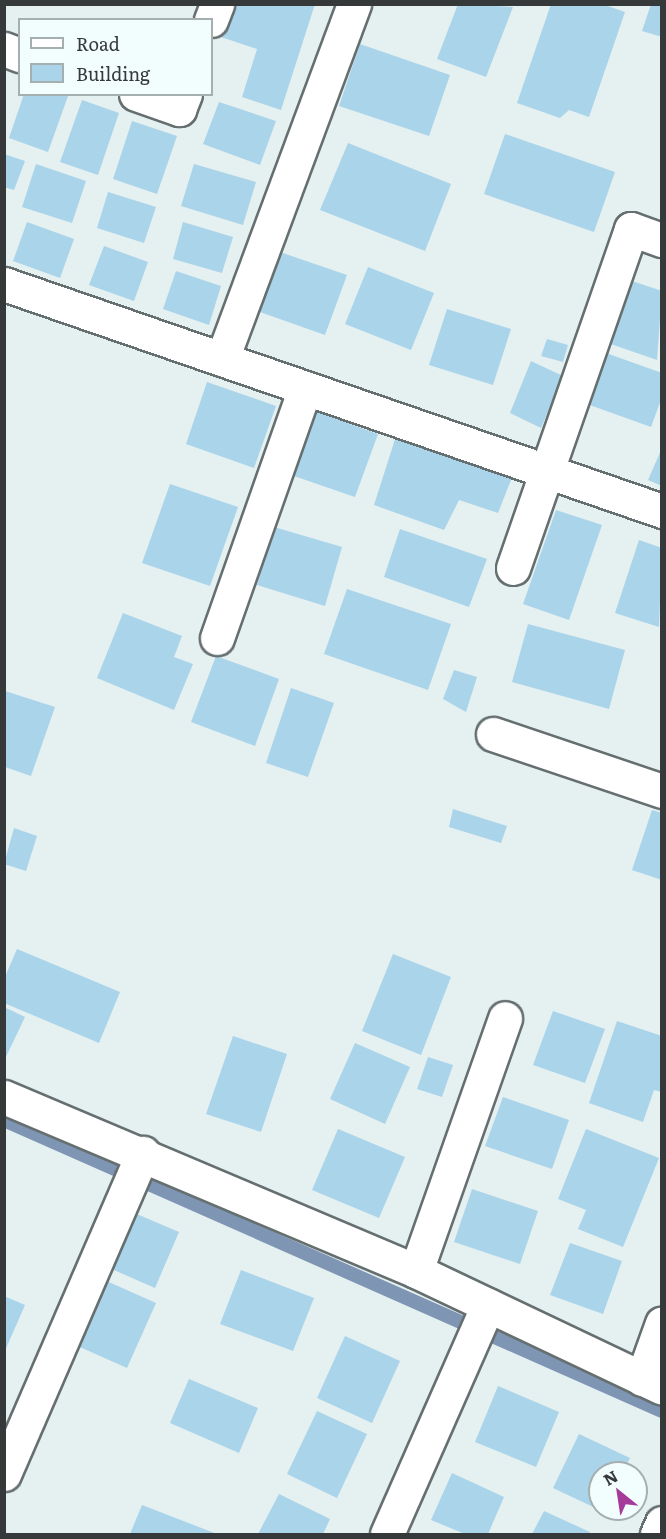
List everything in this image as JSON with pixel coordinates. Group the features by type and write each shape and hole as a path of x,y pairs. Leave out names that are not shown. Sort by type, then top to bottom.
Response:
{"street":[{"path":"222,359 354,4"},
{"path":"142,96 179,109 183,96"},
{"path":"513,568 631,229 662,240"},
{"path":"4,284 662,511"},
{"path":"217,638 305,388"},
{"path":"493,734 662,791"},
{"path":"416,1271 505,1018"},
{"path":"4,1097 136,1170 416,1271 481,1323 652,1383 662,1323"},
{"path":"4,1474 136,1170"},
{"path":"387,1534 481,1323"},
{"path":"657,1534 662,1523"}],"building":[{"path":"228,4 315,4 281,110 242,97 257,49 218,36"},
{"path":"458,4 513,7 486,77 437,59"},
{"path":"551,4 602,4 625,12 589,117 569,110 560,118 517,103"},
{"path":"651,4 662,4 662,37 642,31"},
{"path":"360,44 450,75 429,136 339,106"},
{"path":"23,96 68,96 48,152 9,138"},
{"path":"82,100 119,113 98,175 60,162"},
{"path":"219,102 276,121 260,165 203,144"},
{"path":"132,121 177,136 157,194 113,179"},
{"path":"505,134 615,172 594,232 484,194"},
{"path":"348,143 451,184 425,251 320,210"},
{"path":"4,154 25,161 14,190 4,187"},
{"path":"36,164 86,181 72,223 22,207"},
{"path":"194,164 256,182 243,225 181,206"},
{"path":"108,192 156,207 144,243 97,228"},
{"path":"27,222 74,239 60,278 13,261"},
{"path":"183,222 233,237 222,273 173,259"},
{"path":"104,246 148,262 134,301 89,285"},
{"path":"277,251 347,275 325,335 257,311"},
{"path":"368,267 434,293 411,350 345,324"},
{"path":"176,271 221,286 209,325 163,309"},
{"path":"626,279 662,291 657,360 605,342"},
{"path":"447,309 511,329 493,385 429,365"},
{"path":"547,339 568,345 563,362 541,356"},
{"path":"606,353 662,373 662,397 651,427 587,404"},
{"path":"531,361 563,376 541,428 510,413"},
{"path":"207,382 276,406 254,468 186,444"},
{"path":"314,411 378,434 355,497 291,475"},
{"path":"397,433 513,475 498,513 459,500 444,530 374,505"},
{"path":"662,448 662,486 648,480"},
{"path":"170,484 238,507 210,586 142,563"},
{"path":"556,510 602,525 569,620 523,604"},
{"path":"274,527 342,547 325,606 257,585"},
{"path":"400,529 487,559 469,607 384,577"},
{"path":"639,540 662,548 659,627 615,613"},
{"path":"347,589 451,624 428,690 324,654"},
{"path":"123,613 182,636 174,657 193,664 174,710 97,678"},
{"path":"528,624 625,650 609,709 512,682"},
{"path":"216,656 279,679 255,746 191,722"},
{"path":"454,670 477,677 466,712 443,699"},
{"path":"291,688 334,703 308,777 266,763"},
{"path":"5,691 55,707 31,776 5,767"},
{"path":"453,809 507,826 501,843 449,827"},
{"path":"652,810 662,813 662,880 632,870"},
{"path":"14,828 37,836 26,871 4,864"},
{"path":"17,949 120,992 99,1043 4,1003 4,979"},
{"path":"393,954 451,977 421,1055 362,1031"},
{"path":"4,1007 25,1017 4,1061"},
{"path":"553,1011 605,1029 585,1083 533,1065"},
{"path":"617,1021 662,1036 662,1092 654,1090 643,1122 589,1103"},
{"path":"233,1036 287,1054 261,1132 206,1114"},
{"path":"355,1043 410,1067 385,1124 330,1099"},
{"path":"428,1057 453,1065 442,1097 417,1089"},
{"path":"503,1097 569,1120 552,1169 485,1146"},
{"path":"338,1129 405,1157 379,1218 312,1190"},
{"path":"586,1129 659,1158 623,1247 578,1229 586,1210 558,1199"},
{"path":"472,1189 538,1211 520,1264 454,1242"},
{"path":"132,1212 179,1232 155,1288 107,1267"},
{"path":"570,1243 622,1261 603,1314 550,1295"},
{"path":"241,1270 314,1298 293,1351 220,1324"},
{"path":"102,1279 156,1303 127,1368 73,1344"},
{"path":"4,1296 25,1305 4,1353"},
{"path":"345,1336 400,1361 372,1423 317,1398"},
{"path":"189,1379 258,1408 239,1453 170,1423"},
{"path":"498,1386 559,1412 536,1467 475,1442"},
{"path":"317,1411 367,1434 337,1498 287,1474"},
{"path":"579,1434 630,1458 629,1461 588,1461 588,1504 553,1488"},
{"path":"452,1473 504,1497 488,1534 465,1534 431,1520"},
{"path":"279,1494 330,1519 323,1534 258,1534"},
{"path":"142,1505 217,1534 130,1534"},
{"path":"544,1511 590,1532 589,1534 532,1534"}],"waterway":[{"path":"4,1120 662,1411"}]}
